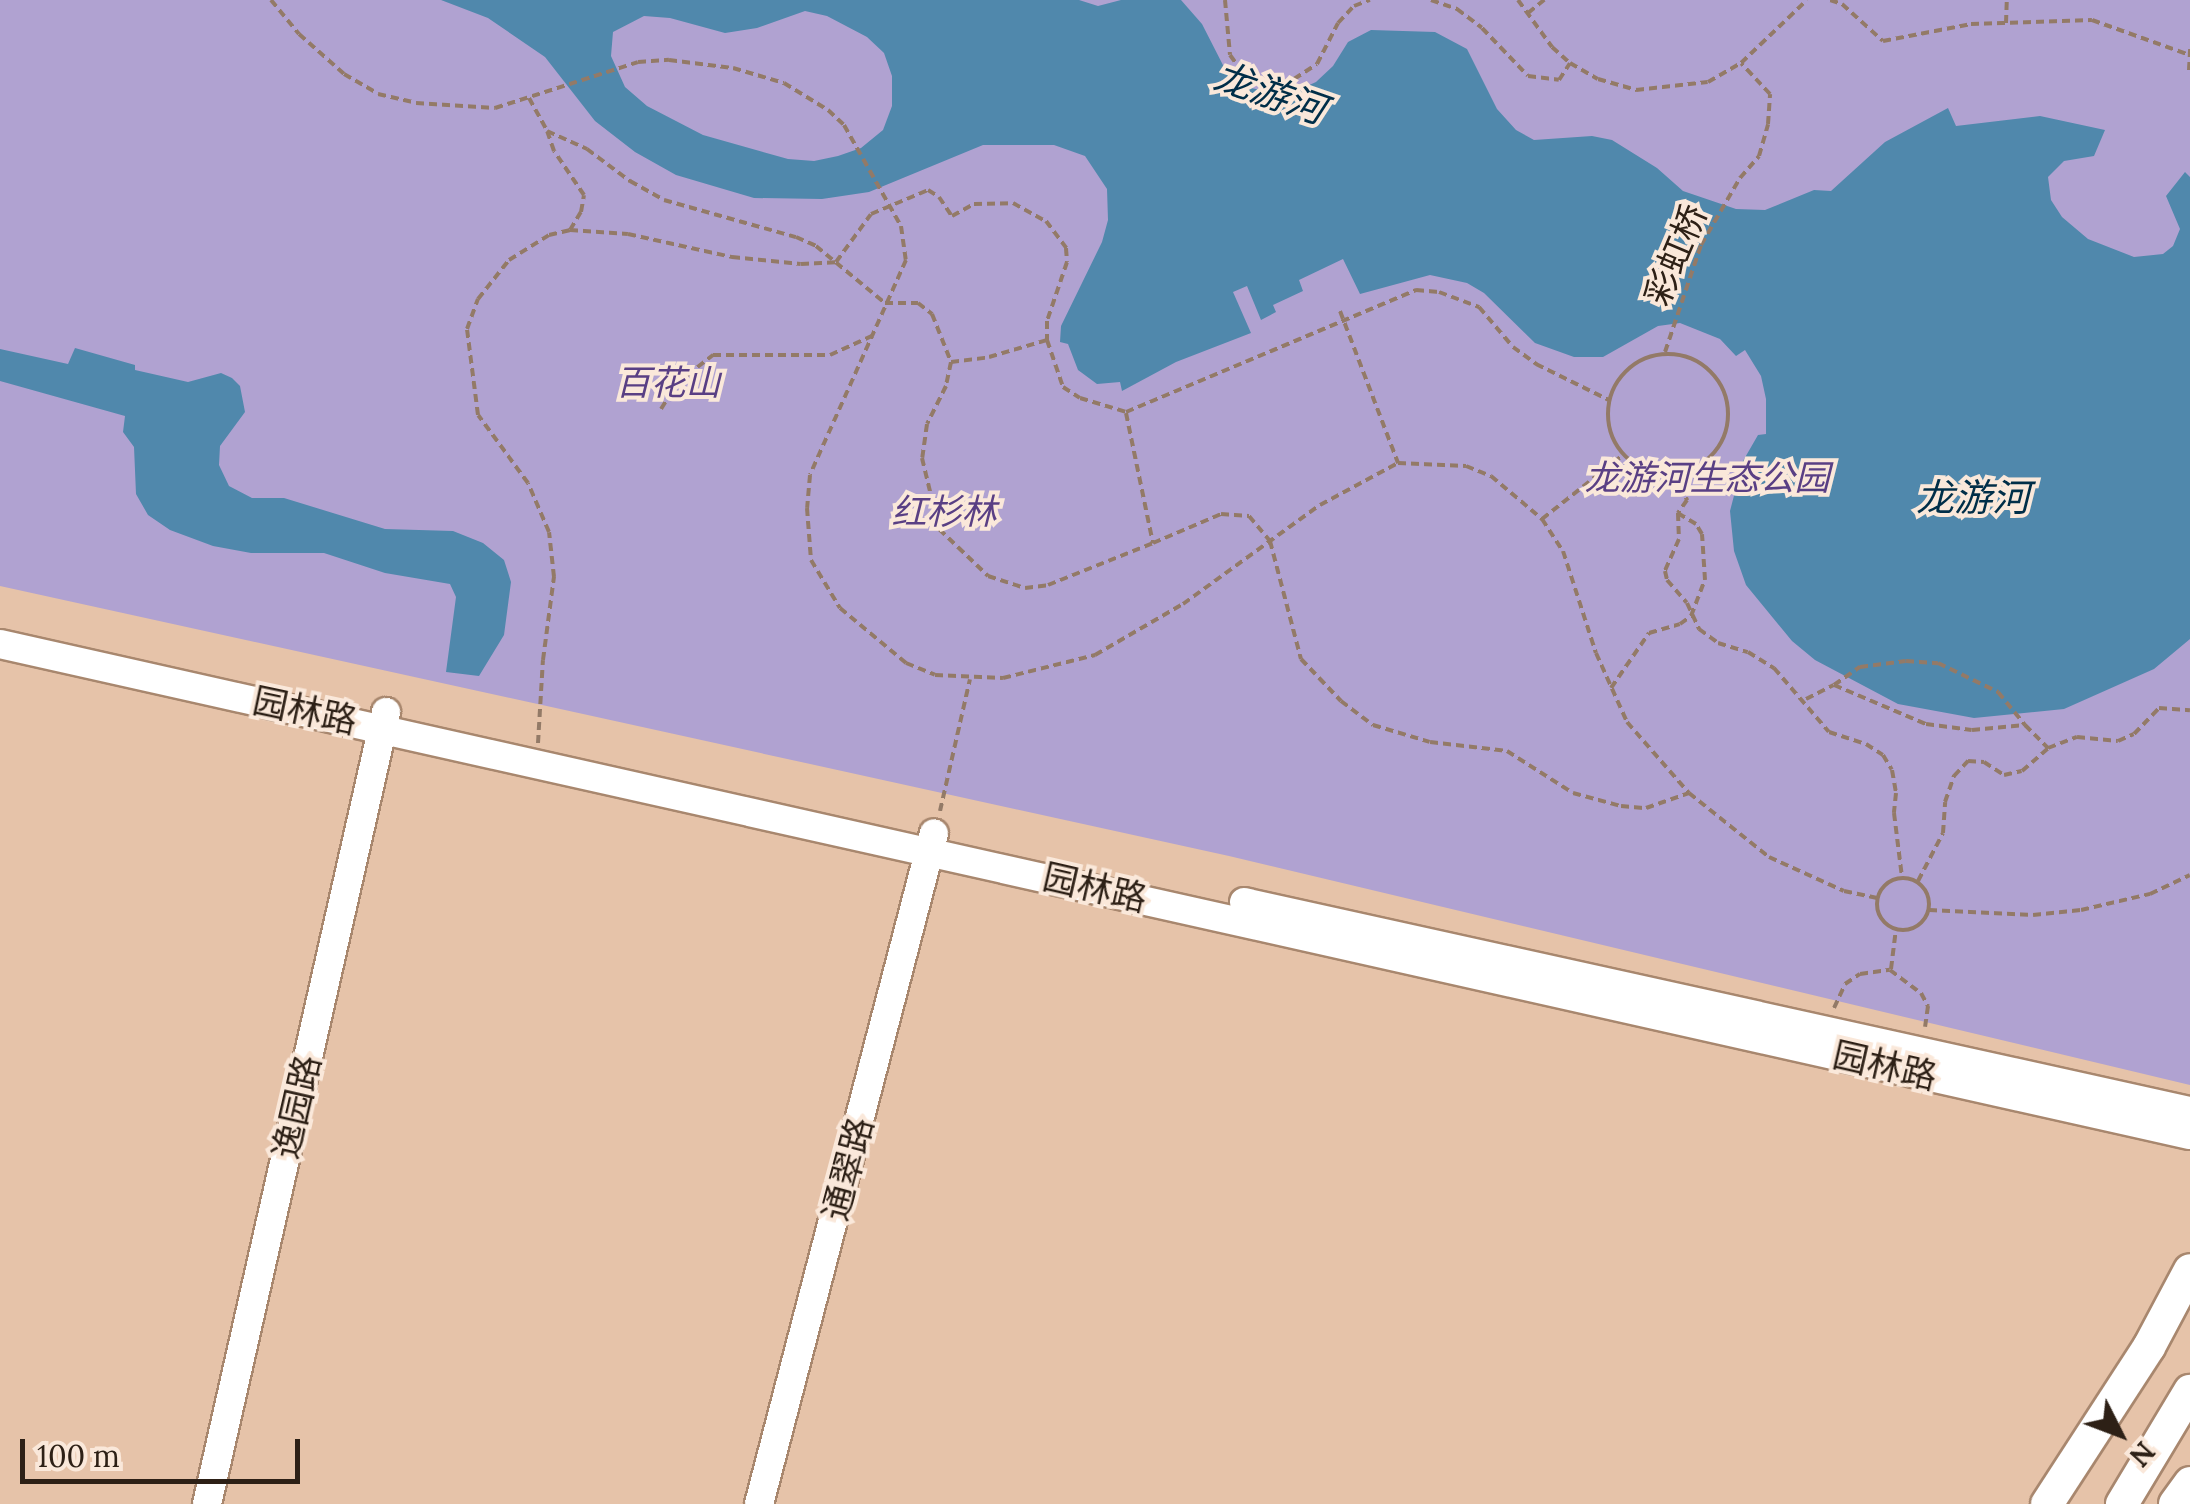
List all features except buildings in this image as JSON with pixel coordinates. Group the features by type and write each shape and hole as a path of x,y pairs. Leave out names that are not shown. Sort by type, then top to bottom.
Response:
{"main road":[{"path":"2047,1504 2149,1347 2190,1270"},
{"path":"2122,1504 2190,1391"},
{"path":"2176,1504 2190,1483"}],"street":[{"name":"园林路","path":"0,626 384,720 933,842 2190,1111"},
{"name":"园林路","path":"0,644 384,720 538,745 933,842 2190,1135"},
{"name":"逸园路","path":"208,1504 384,720"},
{"name":"通翠路","path":"759,1504 933,842"},
{"path":"2122,1504 2190,1367"}],"path":[{"path":"271,0 298,34 344,74 378,94 463,109 496,108 638,62 670,60 761,74 828,110 844,125 901,226 906,260 810,475 807,508 812,560 826,592 881,646 934,675 970,679 1048,670 1095,655 1184,604 1320,505 1398,462 1466,466 1502,484 1542,519 1562,552 1626,722 1689,793 1769,857 1844,891 1877,898"},
{"path":"1226,0 1230,56 1241,70 1262,78 1294,79 1317,64 1338,23 1354,6 1370,0"},
{"path":"1431,0 1457,9 1482,28 1528,76 1559,80 1570,63"},
{"path":"1518,0 1570,63 1598,79 1636,90 1708,82 1741,63 1808,0"},
{"path":"1526,14 1544,0"},
{"path":"1830,0 1842,4 1884,41 1972,24 2092,20 2189,52 2189,70"},
{"path":"2006,23 2007,0"},
{"name":"彩虹桥","path":"1665,353 1701,245 1740,178 1759,156 1770,94 1741,63"},
{"path":"529,98 554,151 584,195 581,212 570,230"},
{"path":"547,131 587,148 610,168 664,200 796,237 836,262 885,302 908,300 932,314 951,362 946,386 927,424 922,458 939,528 988,576 1025,588 1048,585 1235,512 1249,516 1270,541 1301,659 1341,701 1372,725 1417,739 1507,750 1573,793 1609,804 1646,808 1689,793"},
{"path":"538,745 542,660 554,577 549,532 528,483 478,415 467,328 478,299 509,260 548,236 570,230 628,234 732,257 801,264 836,262 872,214 928,190 940,197 952,216 974,204 1013,202 1046,220 1066,248 1067,262 1047,321 1047,340 1063,387 1080,398 1126,412 1416,290 1439,292 1479,307 1512,347 1536,364 1609,400"},
{"path":"1340,311 1398,462"},
{"path":"660,409 677,382 713,355 830,355 874,335"},
{"path":"951,362 989,357 1047,340"},
{"path":"1665,353 1686,356 1704,365 1718,380 1727,399 1728,420 1723,440 1702,462 1675,474 1656,474 1623,454 1608,419 1609,400 1629,367 1665,353"},
{"path":"1126,412 1153,543"},
{"path":"1542,519 1623,454"},
{"path":"1675,474 1688,500 1678,514 1680,539 1665,571 1698,629 1718,644 1748,652 1774,668 1829,732 1866,744 1883,755 1892,770 1902,877"},
{"path":"1610,688 1634,648 1649,633 1680,624 1691,616 1707,564 1702,534 1678,514"},
{"path":"1805,700 1860,667 1938,663 1998,692 2048,748"},
{"path":"933,842 970,679"},
{"path":"1834,685 1926,724 1972,730 2024,724"},
{"path":"1918,881 1944,833 1944,802 1954,776 1968,761 1984,762 2004,775 2037,762 2048,748 2077,737 2118,741 2134,734 2159,708 2190,710"},
{"path":"1929,910 2032,915 2081,910 2150,894 2190,875"},
{"path":"1902,877 1918,881 1928,894 1929,910 1920,924 1896,929 1879,914 1877,898 1886,884 1902,877"},
{"path":"1890,970 1896,929"},
{"path":"1826,1032 1845,984 1860,974 1890,970 1908,980 1928,1006 1921,1054"}],"green space":[{"name":"龙游河生态公园","path":"0,0 2190,0 2190,1085 1229,856 0,586"}],"water":[{"name":"龙游河","path":"441,0 1079,0 1098,6 1121,0 1181,0 1202,24 1226,71 1245,87 1267,91 1296,91 1316,82 1333,66 1348,42 1371,30 1435,32 1467,49 1497,109 1516,130 1534,140 1592,136 1612,140 1657,168 1683,191 1736,209 1765,210 1814,190 1831,191 1885,142 1948,108 1956,126 2040,116 2105,130 2094,156 2064,161 2048,177 2051,200 2062,217 2088,239 2134,257 2163,254 2173,246 2180,229 2166,196 2185,172 2190,177 2190,639 2154,669 2064,709 1974,718 1898,704 1815,660 1792,641 1746,585 1734,551 1730,511 1743,461 1758,435 1766,434 1766,399 1761,376 1745,350 1736,356 1720,339 1680,323 1658,326 1603,357 1574,357 1535,343 1484,293 1467,283 1430,275 1360,294 1343,259 1299,280 1303,291 1273,305 1276,312 1261,320 1247,286 1233,292 1251,333 1176,362 1122,391 1120,382 1097,384 1078,370 1068,344 1060,342 1061,326 1102,242 1108,220 1107,189 1085,156 1054,145 983,145 869,192 822,199 754,198 676,175 635,152 595,121 545,57 488,18","holes":["805,11 827,16 867,37 884,53 892,76 892,106 883,130 861,148 814,161 788,159 703,135 647,106 625,87 611,56 613,32 644,16 670,18 725,33 757,28"]},
{"path":"75,348 135,365 135,370 188,382 221,373 232,378 240,386 245,412 220,446 219,465 229,486 252,498 284,498 385,529 453,531 483,543 504,560 511,582 504,635 479,676 446,672 456,597 450,584 385,573 324,553 251,553 213,546 170,530 148,515 136,494 134,447 123,432 125,416 0,381 0,349 68,364"}],"park label":[{"name":"百花山","path":"668,383"},
{"name":"红杉林","path":"944,512"}]}
